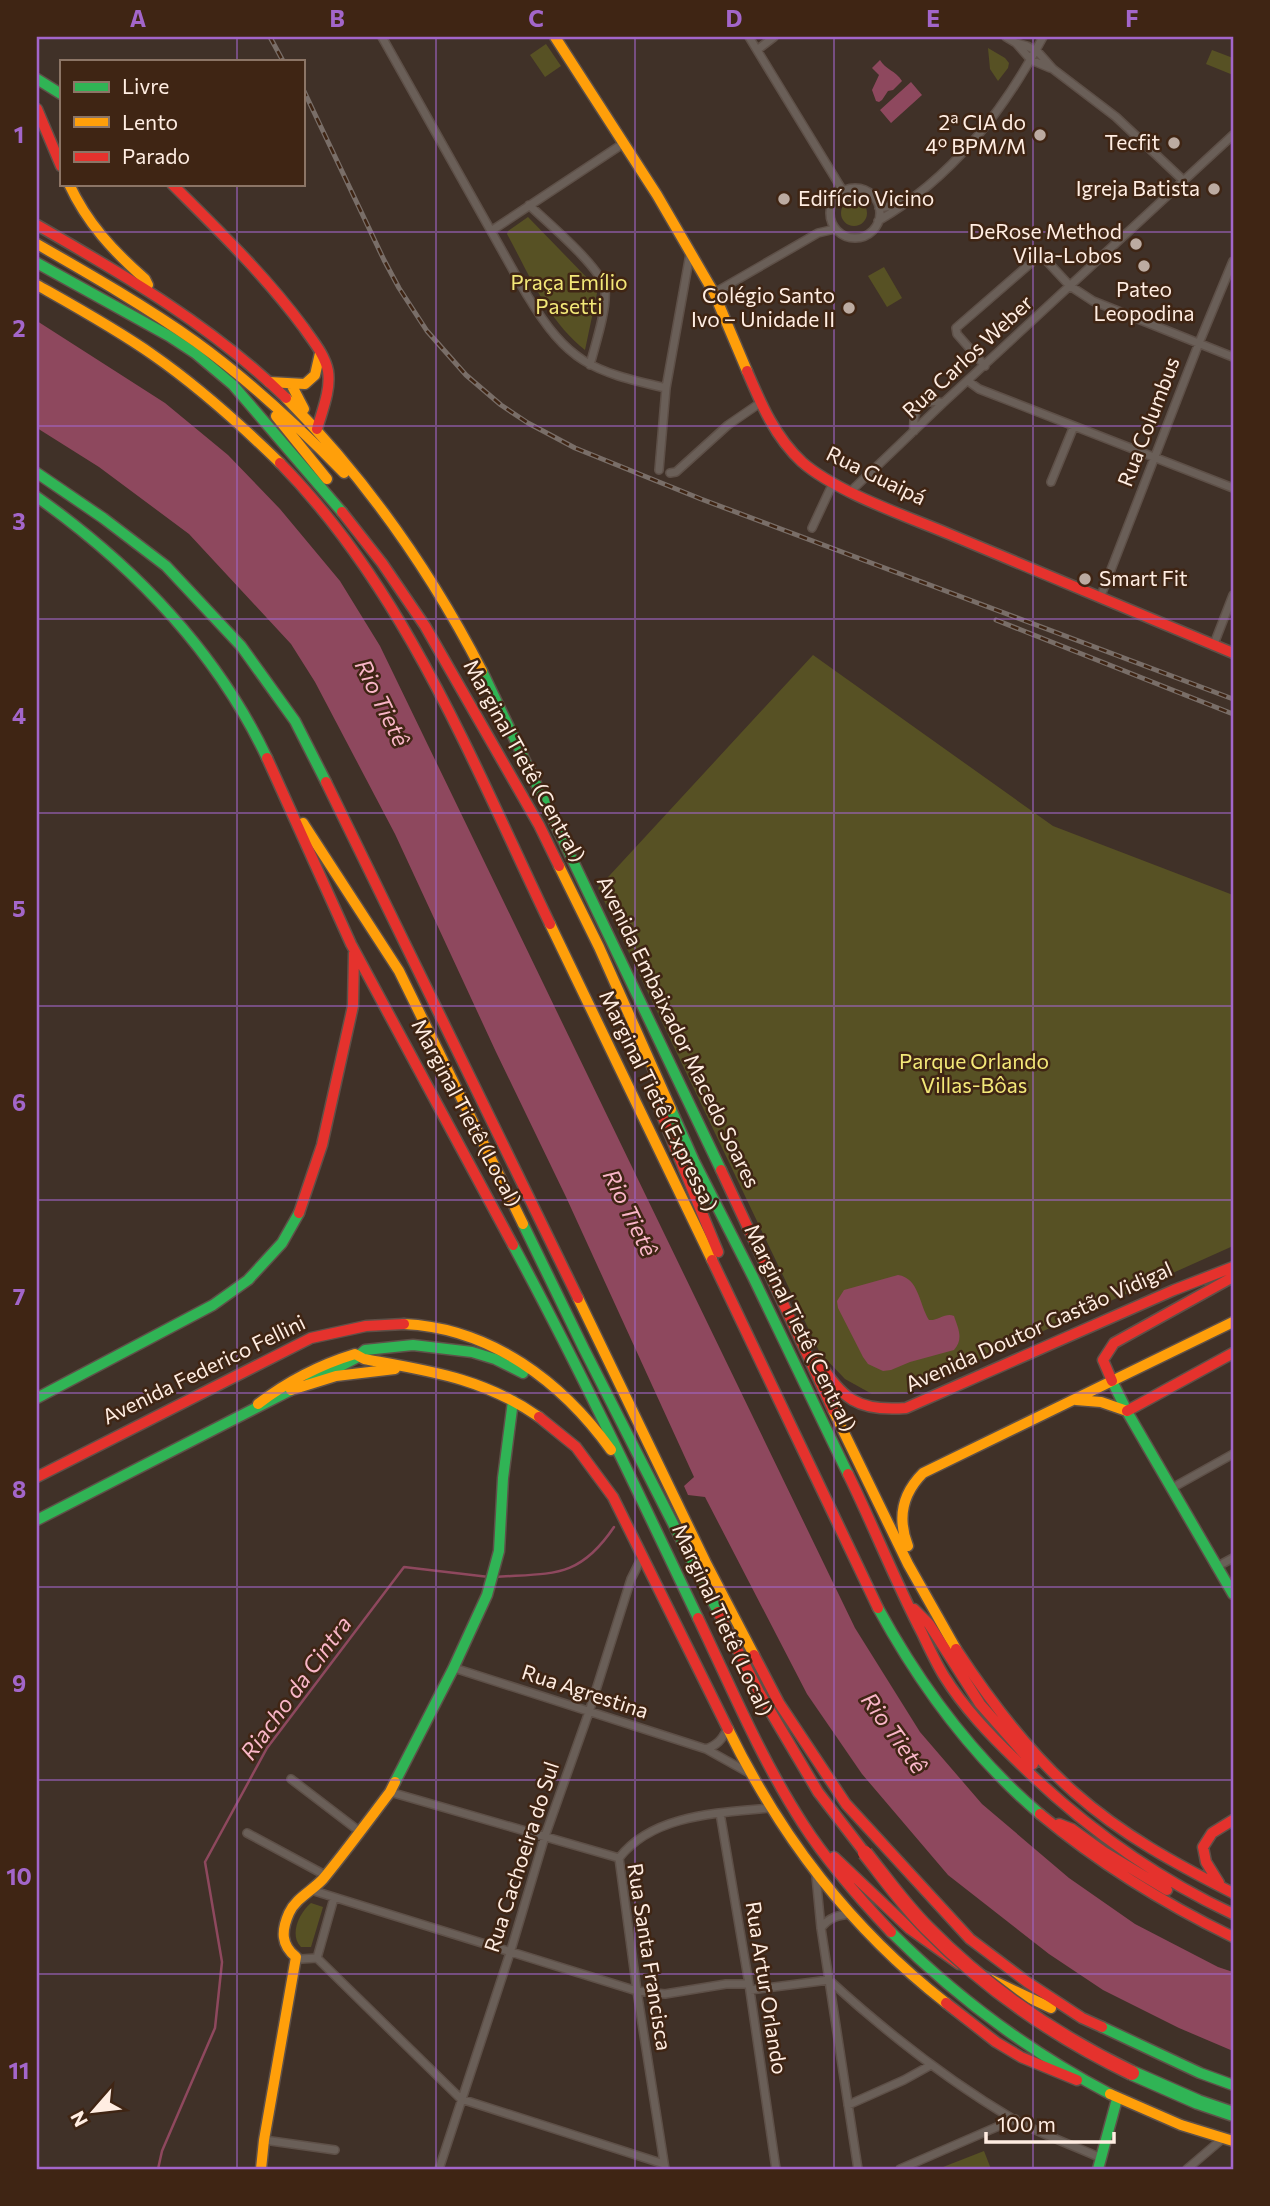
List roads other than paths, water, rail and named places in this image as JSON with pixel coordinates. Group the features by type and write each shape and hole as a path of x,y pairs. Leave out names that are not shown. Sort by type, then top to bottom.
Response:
{"main road":[{"name":"Rua Guaipá","path":"555,37 625,143 714,293 760,403 779,434 802,462 833,483 851,491 1233,653"},
{"path":"37,79 60,93"},
{"path":"37,109 60,164"},
{"path":"70,186 83,213 100,237 145,279 152,292"},
{"path":"174,186 265,278 320,353 327,365 328,381 314,426"},
{"name":"Avenida Embaixador Macedo Soares","path":"37,225 152,292 234,351 267,389 314,426 376,499 423,568 458,627 520,749 737,1203 820,1386 948,1639 986,1695 1059,1779 1148,1846 1227,1890"},
{"path":"37,244 175,327 267,389 362,493 405,553 423,568"},
{"path":"37,264 61,282 187,359 218,382 280,450 319,505"},
{"name":"Marginal Tietê (Central)","path":"37,264 169,336 213,368 259,413 382,563 425,626 539,825 598,947 694,1161 753,1277 850,1477 906,1602 944,1676 994,1739 1037,1781 1127,1853 1189,1893"},
{"name":"Marginal Tietê (Expressa)","path":"37,285 137,344 232,416 319,505 378,585 429,674 853,1556 899,1646 938,1704 1007,1784 1087,1853 1120,1877 1168,1905 1233,1937"},
{"path":"267,389 291,384 302,386 314,378 320,353"},
{"path":"291,384 314,426"},
{"path":"267,389 276,416 374,539 382,563"},
{"path":"37,473 166,566 241,646 295,721 706,1563 779,1703 846,1804 970,1939 1052,2000 1142,2047 1233,2085"},
{"name":"Marginal Tietê (Local)","path":"37,497 119,559 143,582 195,641 239,706 283,793 314,867 354,950 559,1328 743,1716 788,1802"},
{"path":"283,793 399,971 584,1349 759,1692 818,1792 926,1928 1023,2012 1079,2047 1125,2071 1233,2115"},
{"path":"37,1398 213,1305 248,1280 282,1243 299,1214 322,1145 354,1006 354,950"},
{"path":"664,1055 668,1079 750,1254 753,1277"},
{"path":"647,1060 649,1082 734,1290 736,1310"},
{"name":"Avenida Doutor Gastão Vidigal","path":"784,1307 799,1325 825,1374 840,1394 858,1406 892,1410 936,1397 1174,1290 1233,1267"},
{"path":"1233,1278 1114,1343 1103,1360 1127,1411 1233,1594"},
{"path":"915,1577 914,1559 903,1537 901,1519 903,1500 913,1481 928,1469 1233,1322"},
{"name":"Avenida Federico Fellini","path":"37,1477 311,1338 351,1328 421,1325 456,1332 508,1354 552,1383 581,1410 631,1480"},
{"path":"37,1520 258,1404 310,1382 365,1350 413,1345 472,1352 512,1367 581,1410"},
{"path":"584,1349 598,1389 647,1494 653,1523"},
{"path":"1075,1400 1101,1402 1127,1411 1233,1353"},
{"path":"258,1404 311,1368 335,1359 359,1355 364,1359 448,1374 486,1387 552,1426 576,1447 613,1497 750,1774 815,1873 851,1914 928,1989 996,2042 1045,2068 1092,2084"},
{"path":"310,1382 338,1374 411,1368"},
{"path":"261,2169 296,1957 287,1950 283,1937 289,1913 297,1901 325,1875 390,1792 454,1668 487,1595 499,1551 503,1478 513,1401"},
{"path":"706,1563 721,1617"},
{"path":"906,1602 929,1624 962,1678 997,1725 1034,1764 1059,1779"},
{"path":"788,1802 836,1858 910,1929 941,1953 1116,2042 1142,2047"},
{"path":"788,1802 820,1850 894,1937 943,1982 993,2021 1117,2099 1228,2140"},
{"path":"1227,1890 1206,1867 1202,1851 1203,1844 1212,1833 1233,1820"},
{"path":"1049,1821 1072,1829 1166,1890 1189,1893 1233,1914"},
{"path":"1100,2164 1117,2099"}],"street":[{"path":"382,37 540,318 552,334 571,354 590,365 618,377 666,388"},
{"path":"749,37 843,191"},
{"path":"757,50 774,37"},
{"path":"1006,37 1036,50 1053,69 1116,117 1184,181"},
{"path":"830,216 835,229 844,235 857,238 869,233 878,221 946,172 972,145 995,115 1043,37"},
{"path":"1016,43 1031,60 1053,69"},
{"name":"Rua Carlos Weber","path":"851,491 1233,135"},
{"path":"491,231 625,143"},
{"path":"818,233 830,216 833,201 850,188 865,190 871,195 879,208 878,221"},
{"path":"879,208 906,203"},
{"path":"529,205 603,280 606,291 590,365"},
{"path":"714,293 818,233 835,229"},
{"path":"659,470 666,388 690,253"},
{"path":"985,366 957,334 957,325 1039,256 1070,286 1093,301 1233,357"},
{"name":"Rua Columbus","path":"1100,597 1233,261"},
{"path":"968,380 979,389 1233,488"},
{"path":"914,431 913,418 918,408 929,402 943,403"},
{"path":"670,473 676,472 728,425 760,403"},
{"path":"1051,482 1074,426"},
{"path":"812,528 833,483"},
{"path":"1214,644 1233,594"},
{"path":"1172,1488 1233,1454"},
{"name":"Rua Cachoeira do Sul","path":"439,2169 510,1953 545,1836 589,1712 631,1579 642,1557"},
{"path":"1218,1566 1233,1558"},
{"name":"Rua Agrestina","path":"454,1668 706,1749 750,1774"},
{"path":"706,1749 715,1746 727,1729"},
{"path":"291,1779 359,1831"},
{"name":"Rua Santa Francisca","path":"390,1792 619,1858 665,2167"},
{"path":"619,1858 628,1846 667,1824 720,1813 770,1808"},
{"name":"Rua Artur Orlando","path":"720,1813 750,1987 776,2169"},
{"path":"247,1833 325,1875"},
{"path":"815,1873 858,2169"},
{"path":"311,1890 637,1991 665,1994 726,1984 750,1987 830,1980 876,2022 930,2064 1015,2119 1100,2164"},
{"path":"317,1958 334,1898"},
{"path":"821,1928 832,1917 851,1914"},
{"path":"296,1957 317,1958 461,2099 665,2167"},
{"path":"848,2105 904,2080 930,2064"},
{"path":"900,2169 1015,2119"},
{"path":"264,2140 335,2150"},
{"path":"1187,2169 1228,2140"}],"water":[{"path":"880,60 902,81 879,102 872,90 879,75 872,68"},
{"path":"911,82 922,95 891,123 880,110"},
{"name":"Rio Tietê","path":"37,321 165,403 228,455 280,509 340,581 380,646 855,1628 920,1732 982,1804 1069,1878 1135,1924 1218,1967 1233,1972 1233,2051 1179,2028 1103,1990 1049,1954 948,1875 862,1774 807,1694 705,1497 688,1495 684,1486 694,1477 566,1197 395,834 315,682 291,644 189,534 99,467 37,428"},
{"path":"898,1275 905,1277 914,1286 929,1320 954,1316 959,1338 954,1350 883,1371 868,1364 863,1357 837,1301 844,1290"}],"waterway":[{"name":"Riacho da Cintra","path":"495,1577 549,1573 576,1565 589,1556 614,1527"},
{"name":"Riacho da Cintra","path":"158,2169 162,2151 215,2028 222,1962 205,1862 267,1748 404,1567 489,1577"}],"railway":[{"path":"270,37 282,60"},
{"path":"304,91 384,260 427,331 466,375 501,405 528,423 575,448 701,499 1233,699"},
{"path":"996,620 1233,714"}],"place":[{"name":"2ª CIA do 4º BPM/M","path":"1040,135"},
{"name":"Tecfit","path":"1174,143"},
{"name":"Igreja Batista","path":"1214,189"},
{"name":"Edifício Vicino","path":"784,199"},
{"name":"DeRose Method Villa-Lobos","path":"1136,244"},
{"name":"Pateo Leopodina","path":"1144,266"},
{"name":"Colégio Santo Ivo – Unidade II","path":"849,308"},
{"name":"Smart Fit","path":"1085,579"}],"park label":[{"name":"Praça Emílio Pasetti","path":"569,295"},
{"name":"Parque Orlando Villas-Bôas","path":"974,1074"}]}
